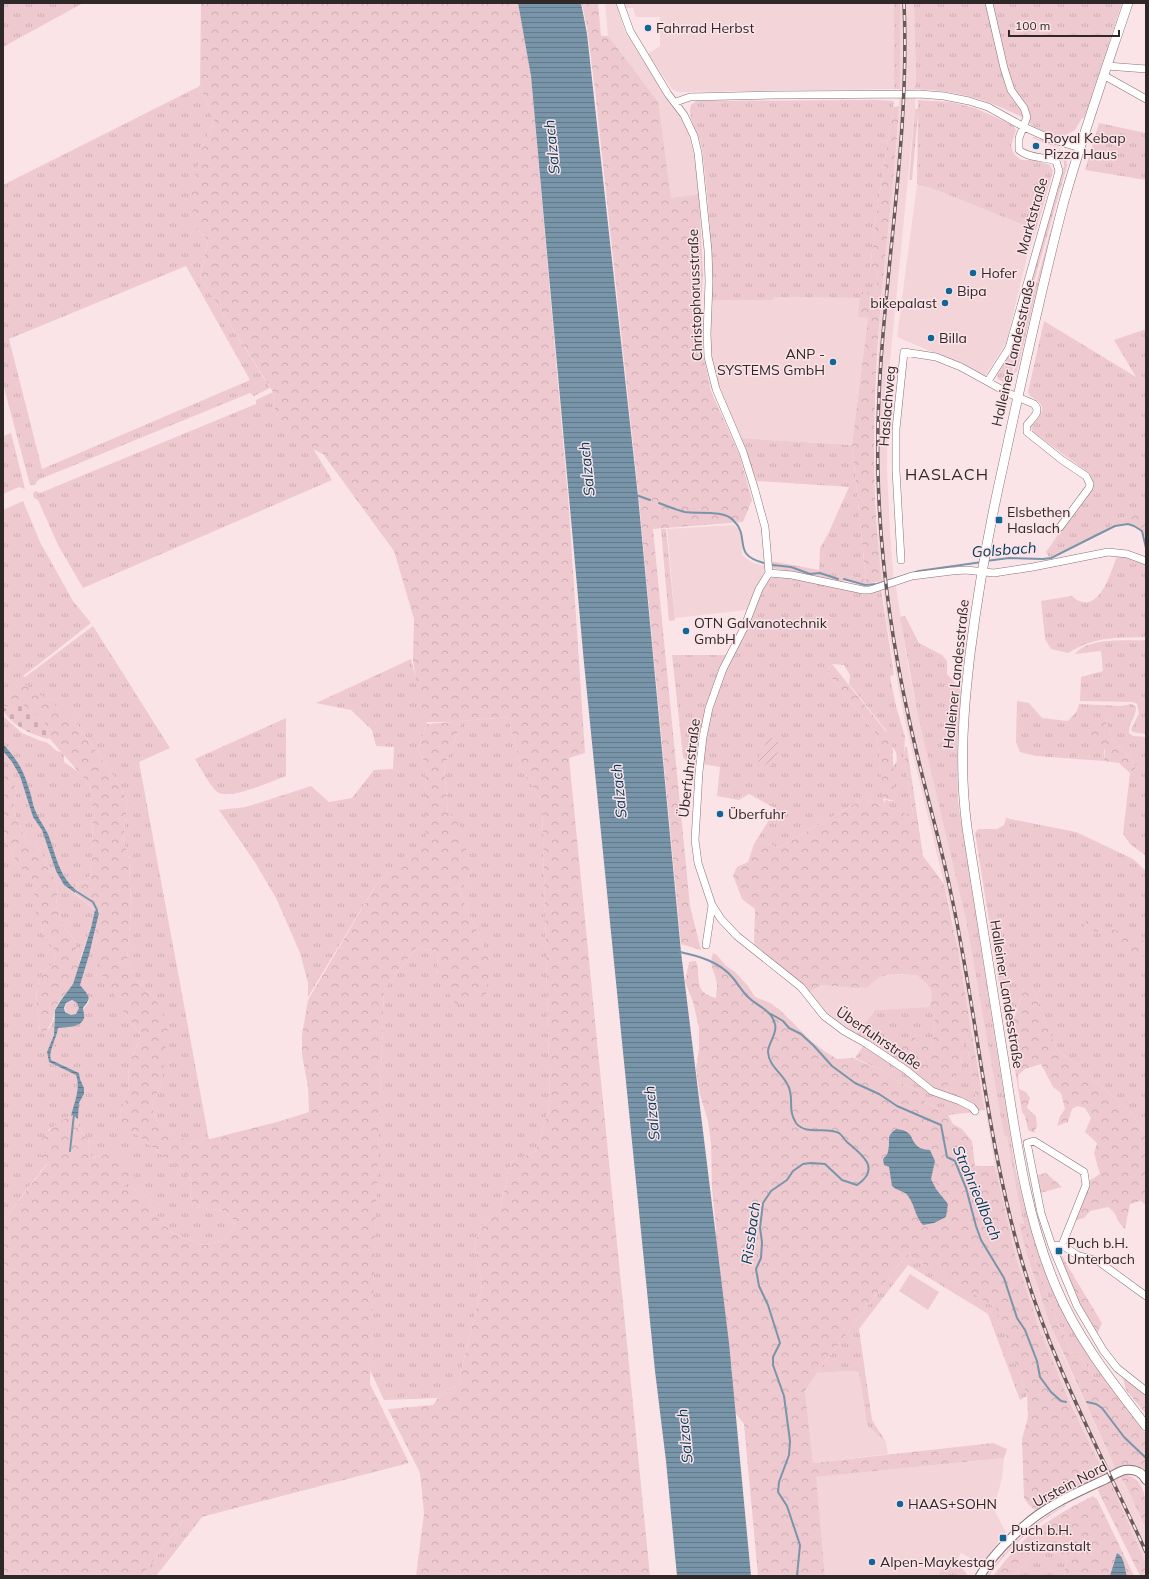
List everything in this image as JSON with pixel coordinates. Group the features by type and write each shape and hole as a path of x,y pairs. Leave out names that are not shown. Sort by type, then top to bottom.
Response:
{"main road":[{"name":"Halleiner Landesstraße","path":"1128,3 1080,148 1043,281 1017,396 982,570 972,640 961,745 963,802 1020,1166 1036,1232 1056,1288 1071,1319 1114,1384 1146,1426"}],"street":[{"name":"Christophorusstraße","path":"620,3 630,32 668,94 676,102 694,136 698,153 708,258 708,357 716,389 743,452 754,487 765,526 769,573"},
{"path":"989,3 1004,68 1011,90 1024,108 1026,117 1024,127"},
{"path":"1107,66 1146,69"},
{"path":"1105,76 1146,99"},
{"path":"676,102 690,97 775,95 926,94 944,96 988,107 1024,127 1051,139 1080,148"},
{"name":"Marktstraße","path":"988,381 1009,348 1059,171 1056,162 1048,158 1023,154 1019,150 1018,138 1024,127"},
{"name":"Haslachweg","path":"901,560 896,470 896,429 904,352 936,357 961,367 1034,404 1037,407 1038,410 1036,414 1027,425 1027,432 1088,479 1090,484 1089,488 1060,527"},
{"path":"769,573 792,575 863,590 870,590 912,576 952,570 982,570 994,573 1033,568 1108,552 1127,554 1146,561"},
{"name":"Überfuhrstraße","path":"769,573 759,589 744,628 723,669 709,708 703,738 698,780 695,840 698,863 712,905 721,919 737,936 801,986 824,1016 844,1031 867,1044 906,1070 932,1091 960,1100 972,1107 975,1111"},
{"name":"Überfuhrstraße","path":"706,945 712,905"},
{"path":"1062,1246 1086,1185 1086,1177 1084,1172 1034,1141 1027,1143 1041,1213 1052,1246 1077,1306 1103,1350 1117,1368 1146,1391"},
{"path":"1052,1246 1062,1246 1077,1255 1098,1261 1146,1296"},
{"name":"Urstein Nord","path":"980,1576 1004,1544 1040,1513 1074,1494 1124,1470 1133,1470 1140,1473 1146,1480"}],"shaded area":[{"path":"605,3 616,3 625,32 665,95 677,110 688,131 694,156 699,194 671,198 650,93 608,36"},
{"path":"624,3 894,3 894,89 678,92 672,89 648,54 660,46 660,17 636,17 633,8 626,8"},
{"path":"900,3 914,3 916,84 888,382 887,469 894,585 896,586 908,666 918,716 958,880 972,948 1004,1135 1007,1135 1024,1224 1019,1223 1039,1293 1063,1355 1116,1470 1128,1490 1146,1529 1146,1564 1115,1496 1114,1490 1102,1465 1096,1457 1051,1360 1028,1297 1016,1258 995,1166 953,921 904,717 887,624 879,557 875,467 879,323 897,141 899,106"},
{"path":"917,184 939,191 1036,230 1028,253 1006,343 985,376 897,337"},
{"path":"773,297 860,298 858,317 868,318 852,445 740,438 717,381 710,345 712,300 773,300"},
{"path":"734,525 741,532 742,555 753,563 766,566 747,610 675,618 667,529"},
{"path":"891,973 903,975 917,974 929,985 933,999 929,1007 875,1010 856,1035 843,1028 825,1014 808,993 821,985 855,988"},
{"path":"850,1371 859,1372 867,1425 886,1442 888,1454 813,1463 805,1391 817,1373"},
{"name":"Alpen-Maykestag","path":"1004,1458 1002,1478 995,1505 995,1512 1006,1532 986,1558 981,1561 975,1561 961,1553 955,1564 961,1567 968,1576 825,1576 815,1477"}],"green space":[{"path":"3,3 83,3 3,47"},
{"path":"201,3 518,3 531,76 569,510 585,753 569,758 650,1576 416,1576 424,1513 420,1473 388,1409 433,1405 438,1398 458,1384 482,1285 474,1246 483,1224 500,1210 511,1162 536,1151 550,1105 542,802 522,770 508,717 462,721 444,767 448,813 458,820 472,869 460,893 490,961 486,996 456,1005 438,977 437,951 416,948 384,989 370,1384 409,1463 182,1522 142,1576 3,1576 3,1221 47,1164 41,1156 40,1148 41,1141 45,1134 58,1123 73,1115 78,1119 80,1131 88,1139 90,1155 93,1158 104,1155 112,1149 129,1164 135,1177 124,1187 137,1190 149,1199 157,1215 172,1233 202,1245 222,1241 233,1229 235,1221 224,1211 195,1207 190,1197 192,1181 185,1173 132,1131 125,1134 117,1129 119,1116 128,1093 129,1063 141,1036 126,1015 101,973 97,943 94,936 99,913 75,893 75,883 89,881 92,854 93,811 90,785 50,739 47,727 10,705 3,710 3,670 5,671 4,688 9,690 23,683 71,716 115,778 128,802 123,839 129,859 131,910 127,961 137,981 156,1000 168,1026 162,1081 152,1107 156,1120 190,1144 281,1121 309,1112 308,1087 302,1055 302,1035 308,1000 377,883 426,844 425,763 418,749 427,724 453,722 422,722 413,660 414,619 394,551 323,454 294,440 275,413 273,392 200,277 208,240 194,226 191,193 202,148 214,121 200,86"},
{"path":"582,3 598,3 601,36 608,36 658,102 671,198 699,194 703,275 699,336 711,391 739,454 752,500 743,522 653,529 690,906 701,950 681,944 638,490 595,90 588,34"},
{"path":"894,3 900,3 900,89 894,89"},
{"path":"914,3 987,3 1008,87 1024,113 1022,117 982,100 957,94 914,89 916,83"},
{"path":"992,3 1122,3 1084,118 1082,118 1075,130 1064,136 1049,134 1029,123 1030,113 1026,105 1017,94 1011,81"},
{"path":"200,86 214,121 202,148 194,226 208,240 200,277 270,388 254,396 250,393 38,480 35,485 30,485 3,384 3,185","holes":["186,266 250,380 42,469 9,339"]},
{"path":"918,100 950,102 975,108 1013,125 1016,130 1011,146 1014,154 1021,160 1035,160 1050,165 1053,171 1036,230 939,191 917,184 918,113 912,180 909,180 915,109 918,109"},
{"path":"696,101 894,101 876,216 870,269 878,271 876,293 861,293 860,298 774,297 773,300 712,300 710,224 702,148 690,115 691,105"},
{"path":"899,106 879,324 875,388 874,452 876,517 882,581 865,584 850,580 851,576 866,580 852,445 868,318 858,317 860,292 876,293 878,271 870,270 876,216 893,107"},
{"path":"1099,123 1146,133 1146,180 1085,170"},
{"path":"1034,137 1057,148 1032,138"},
{"path":"1058,148 1061,150 1064,154 1067,166 1035,279 1011,376 1005,383 998,379 997,376 1014,345 1064,162 1058,156 1060,150"},
{"path":"1056,211 1017,371 1013,375 1034,291"},
{"path":"1044,321 1136,377 1114,340 1146,329 1146,515 1116,520 1103,532 1049,557 1046,552 1092,486 1090,474 1033,432 1031,427 1041,414 1042,410 1040,403 1030,396 1028,392"},
{"path":"273,392 275,413 314,450 332,480 83,588 58,545 38,500 34,498 33,493 36,491 40,493 256,404 256,400"},
{"path":"11,433 25,489 19,487 3,494 3,436"},
{"path":"740,438 852,445 866,580 851,576 850,580 840,582 773,568 771,561 819,570 820,548 828,534 849,487 757,481"},
{"path":"23,501 40,542 73,601 91,623 23,676 25,677 93,626 170,748 139,762 209,1140 189,1144 156,1120 152,1107 162,1081 156,1000 137,981 127,961 131,910 129,859 123,839 128,802 115,778 71,716 4,688 3,510"},
{"path":"1137,511 1146,515 1146,538 1137,528 1127,524 1121,524 1103,532 1116,520 1134,516"},
{"path":"661,529 666,529 675,620 669,621"},
{"path":"1117,556 1122,556 1146,565 1146,637 1106,639 1088,643 1068,653 1051,649 1045,639 1041,601 1072,596 1081,602 1089,602 1096,598 1107,583"},
{"path":"781,575 834,585 881,589 894,675 890,676 896,706 905,737 904,755 914,819 902,812 863,799 778,848 763,841 754,844 776,809 749,794 739,800 717,796 720,767 702,764 712,712 721,681 769,579","holes":["832,664 844,665 850,675 849,684 886,730 889,742 896,752 897,761 892,768 895,801 888,801 886,799 884,804 877,735 827,672"]},
{"path":"905,616 919,643 942,655 947,661 947,674 959,687 961,692 957,744 958,802 1015,1167 1028,1221 1045,1273 1060,1307 1076,1337 1109,1385 1095,1379 1083,1360 1071,1352 1049,1301 1046,1288 1027,1237 1027,1229 1024,1224 1018,1197 1007,1136 1004,1135 966,919 918,716 900,617"},
{"path":"1146,640 1146,734 1133,732 1131,730 1139,713 1137,704 1133,702 1080,701 1081,677 1103,671 1101,651 1075,654 1081,649 1098,642"},
{"path":"672,655 728,655 700,742 695,765 693,766 683,757"},
{"path":"411,659 427,724 418,749 425,763 427,844 377,883 308,997 308,983 300,953 276,898 256,864 219,810 246,807 311,786 329,802 352,798 374,770 393,769 394,747 376,746 372,730 351,710 316,703"},
{"path":"832,664 892,739 895,801 883,798 877,735 827,672"},
{"path":"1017,701 1029,703 1042,718 1068,721 1077,711 1079,704 1120,706 1132,704 1136,707 1129,733 1133,736 1146,737 1146,856 1130,844 1123,834 1130,773 1137,767 1111,737 1104,717 1104,761 1036,756 1020,752 1016,742"},
{"path":"10,705 23,705 42,718 47,727 50,739 30,733 11,720 3,710"},
{"path":"3,716 22,733 46,742 57,751 61,752 64,755 64,762 79,772 90,785 93,811 92,854 89,881 75,883 75,889 69,883 61,870 48,834 33,805 31,794 22,770 16,759 3,744"},
{"path":"1093,716 1104,717 1111,737 1137,767 1130,773 1119,763 1104,761 1105,750 1085,729 1091,725"},
{"path":"508,717 522,770 542,802 550,1105 536,1151 511,1162 500,1210 483,1224 474,1246 482,1285 458,1384 438,1398 384,1400 370,1370 384,989 416,948 437,951 438,977 490,961 460,893 472,869 448,813 444,767 462,721"},
{"path":"286,718 286,776 250,790 230,794 222,794 213,788 195,759"},
{"path":"769,737 782,744 770,767 757,761"},
{"path":"905,747 907,747 923,856 944,884 958,950 983,1099 976,1099 966,1038 963,1040 961,1068 943,1093 933,1090 889,1056 913,1037 932,1050 935,1015 929,1007 932,997 931,992 928,985 917,975 885,975 874,981 868,987 855,988 821,985 808,993 754,945 755,909 742,899 733,875 737,867 748,862 754,844 763,841 778,848 863,799 902,812 914,819 904,755"},
{"path":"3,751 12,762 20,776 33,817 42,829 56,871 64,885 95,910 91,928 81,956 77,954 75,941 63,925 56,905 58,885 36,844 26,841 13,809 17,791 9,776 3,777"},
{"path":"9,775 17,791 13,809 26,841 36,844 58,885 56,905 63,925 75,941 77,954 81,956 73,984 58,1003 53,1020 44,1032 40,1031 37,1009 37,994 43,973 55,962 54,949 43,934 41,920 33,908 35,885 30,876 19,867 3,835 3,777"},
{"path":"1006,818 1076,832 1133,859 1146,871 1146,1135 1129,1110 1056,1048 1032,988 1024,988 1017,1009 1005,1001 1001,996 975,833 978,829 997,829 1004,825"},
{"path":"3,835 19,867 30,876 35,885 34,908 41,920 43,934 54,949 55,962 43,973 37,994 37,1009 40,1031 50,1028 54,1019 54,1035 47,1052 49,1062 76,1075 78,1085 71,1116 48,1130 47,1163 3,1221"},
{"path":"1086,919 1146,942 1146,957 1115,947 1118,939 1084,927"},
{"path":"94,936 126,1015 141,1036 129,1063 128,1093 119,1116 132,1131 185,1173 192,1181 190,1197 195,1207 224,1211 235,1221 233,1229 222,1241 202,1245 172,1233 157,1215 149,1199 137,1190 123,1187 104,1155 93,1158 90,1155 88,1139 80,1131 78,1119 79,1103 84,1094 84,1088 79,1073 51,1060 50,1056 58,1028 70,1027 89,1002 87,993 79,985"},
{"path":"713,953 717,955 725,965 735,972 748,986 755,997 770,1003 780,1010 809,1039 824,1051 837,1059 853,1058 886,1072 900,1083 917,1090 926,1103 947,1113 953,1124 962,1129 972,1141 975,1166 995,1166 1016,1258 1039,1328 1068,1398 1096,1457 1107,1475 1035,1510 1029,1505 1024,1498 1022,1439 1028,1417 1027,1396 996,1308 907,1254 805,1391 813,1463 993,1443 1007,1449 1004,1458 816,1477 825,1576 758,1576 744,1424 731,1407 729,1390 732,1369 727,1352 715,1252 716,1228 712,1189 711,1144 708,1121 700,1095 696,1069 699,1049 699,1028 693,1002 685,982 689,962 696,961 698,967 699,984 701,988 708,995 716,998 717,985 711,962"},
{"path":"1024,988 1032,988 1056,1048 1129,1110 1146,1135 1146,1205 1141,1201 1130,1204 1125,1229 1108,1207 1090,1211 1084,1218 1076,1220 1089,1181 1100,1174 1094,1153 1097,1143 1085,1132 1091,1118 1085,1108 1077,1106 1072,1109 1068,1122 1057,1126 1060,1116 1065,1109 1061,1093 1053,1087 1041,1064 1025,1069 1018,1075 1019,1089 1026,1092 1030,1098 1027,1108 1036,1116 1037,1126 1034,1133 1028,1130 1025,1116 1022,1112 1006,1016 1015,1016"},
{"path":"69,1001 75,1001 79,1005 79,1011 75,1015 69,1015 65,1011 65,1005"},
{"path":"929,1007 935,1015 932,1051 889,1056 856,1035 875,1010"},
{"path":"966,1038 976,1099 983,1099 985,1110 977,1111 943,1093 961,1068 963,1039"},
{"path":"864,1045 975,1112 948,1115 947,1113 926,1103 917,1090 900,1083 886,1072 855,1058"},
{"path":"1046,1173 1062,1187 1040,1193 1037,1175"},
{"path":"1019,1223 1024,1224 1027,1229 1027,1237 1046,1288 1049,1301 1071,1352 1083,1360 1095,1379 1109,1385 1146,1434 1146,1472 1136,1466 1128,1466 1116,1470 1050,1324 1027,1255"},
{"path":"1061,1253 1102,1323 1097,1335 1069,1282 1061,1260"},
{"path":"907,1254 996,1307 1027,1396 1020,1400 988,1314 908,1265 859,1329 872,1420 886,1442 867,1425 859,1372 850,1371 817,1373"},
{"path":"910,1274 939,1292 928,1310 899,1291"},
{"path":"1122,1375 1146,1394 1146,1414 1126,1390"},
{"path":"1124,1474 1138,1481 1142,1488 1146,1503 1146,1529 1128,1490 1119,1475"},
{"path":"1109,1479 1146,1564 1146,1576 1140,1576 1098,1490 1101,1485"},
{"path":"1093,1496 1097,1499 1134,1576 1064,1576 1067,1557 1039,1549 1013,1576 993,1576 1017,1547 1037,1529 1064,1511"},
{"path":"1067,1505 1044,1519 1014,1545 989,1576 987,1576 995,1565 1022,1536 1043,1519"},
{"path":"203,1516 156,1576 142,1576 182,1522"},
{"path":"1039,1549 1067,1557 1064,1576 1013,1576"},
{"path":"950,1564 960,1567 968,1576 938,1576 942,1568"}],"water":[{"name":"Salzach","path":"518,3 581,3 587,34 638,496 681,952 729,1343 751,1576 677,1576 584,663 531,76"},
{"path":"3,744 16,759 22,770 36,813 48,834 61,870 69,883 75,889 75,893 64,885 56,871 42,830 33,817 20,776 12,762 3,751"},
{"path":"95,910 99,913 80,985 89,999 83,1008 84,1018 80,1024 58,1028 50,1056 51,1060 79,1073 84,1088 84,1094 79,1103 78,1119 73,1115 71,1116 78,1085 76,1075 49,1062 47,1052 54,1035 55,1010 73,984 91,928","holes":["72,1000 77,1003 79,1008 76,1014 71,1015 65,1012 64,1008 66,1003"]},
{"path":"896,1129 902,1130 909,1134 916,1145 920,1148 930,1150 935,1161 931,1179 936,1189 948,1204 946,1217 934,1223 923,1225 920,1222 908,1196 892,1186 889,1167 884,1165 883,1159 888,1152 889,1137"},
{"path":"1117,1553 1122,1557 1127,1576 1110,1576"}],"waterway":[{"name":"Golsbach","path":"636,495 650,500"},
{"name":"Golsbach","path":"659,503 685,512 717,514 729,517 733,520 741,533 744,550 747,555 764,563"},
{"name":"Golsbach","path":"986,561 1009,558 1051,558 1115,526 1128,524 1142,531 1146,548"},
{"name":"Golsbach","path":"844,579 865,585 877,584 919,571 982,562"},
{"name":"Golsbach","path":"773,565 791,567 810,574 820,573 838,579"},
{"path":"74,890 93,902 97,912"},
{"name":"Rissbach","path":"680,952 709,960 728,972 748,997 770,1015 776,1027 768,1049 769,1058 771,1063 788,1085 791,1095 791,1110 796,1123 805,1129 828,1130 839,1133 864,1157 869,1168 864,1179 857,1185 842,1180 825,1164 803,1164 793,1171 787,1180 771,1191 763,1203 760,1228 762,1242 761,1258 756,1269 759,1286 768,1305 780,1343 773,1357 773,1365 784,1396 790,1441 789,1455 779,1482 778,1492 787,1506 800,1545 797,1576"},
{"name":"Strohriedlbach","path":"771,1014 783,1021 789,1028 801,1034 832,1066 855,1083 879,1094 897,1106 941,1125 947,1157 955,1161 966,1188 981,1240 1004,1278 1017,1318 1025,1330 1037,1361 1040,1377 1051,1392 1061,1401 1066,1402"},
{"path":"70,1151 74,1114"},
{"name":"Strohriedlbach","path":"1087,1402 1096,1404 1102,1408 1124,1437 1146,1458"}],"railway":[{"path":"904,3 905,62 902,121 898,180 881,356 878,414 878,473 881,535 892,627 914,740 950,889 968,981 990,1121 1009,1213 1021,1258 1033,1296 1062,1371 1146,1552"}],"place":[{"name":"Fahrrad Herbst","path":"648,28"},
{"name":"Royal Kebap Pizza Haus","path":"1036,146"},
{"name":"Hofer","path":"973,273"},
{"name":"Bipa","path":"949,291"},
{"name":"bikepalast","path":"945,303"},
{"name":"Billa","path":"931,338"},
{"name":"ANP - SYSTEMS GmbH","path":"833,362"},
{"name":"Elsbethen Haslach","path":"999,520"},
{"name":"OTN Galvanotechnik GmbH","path":"686,631"},
{"name":"Überfuhr","path":"720,814"},
{"name":"Puch b.H. Unterbach","path":"1059,1251"},
{"name":"HAAS+SOHN","path":"900,1504"},
{"name":"Puch b.H. Justizanstalt","path":"1003,1538"},
{"name":"Alpen-Maykestag","path":"872,1562"}],"district":[{"name":"HASLACH","path":"947,474"}]}
